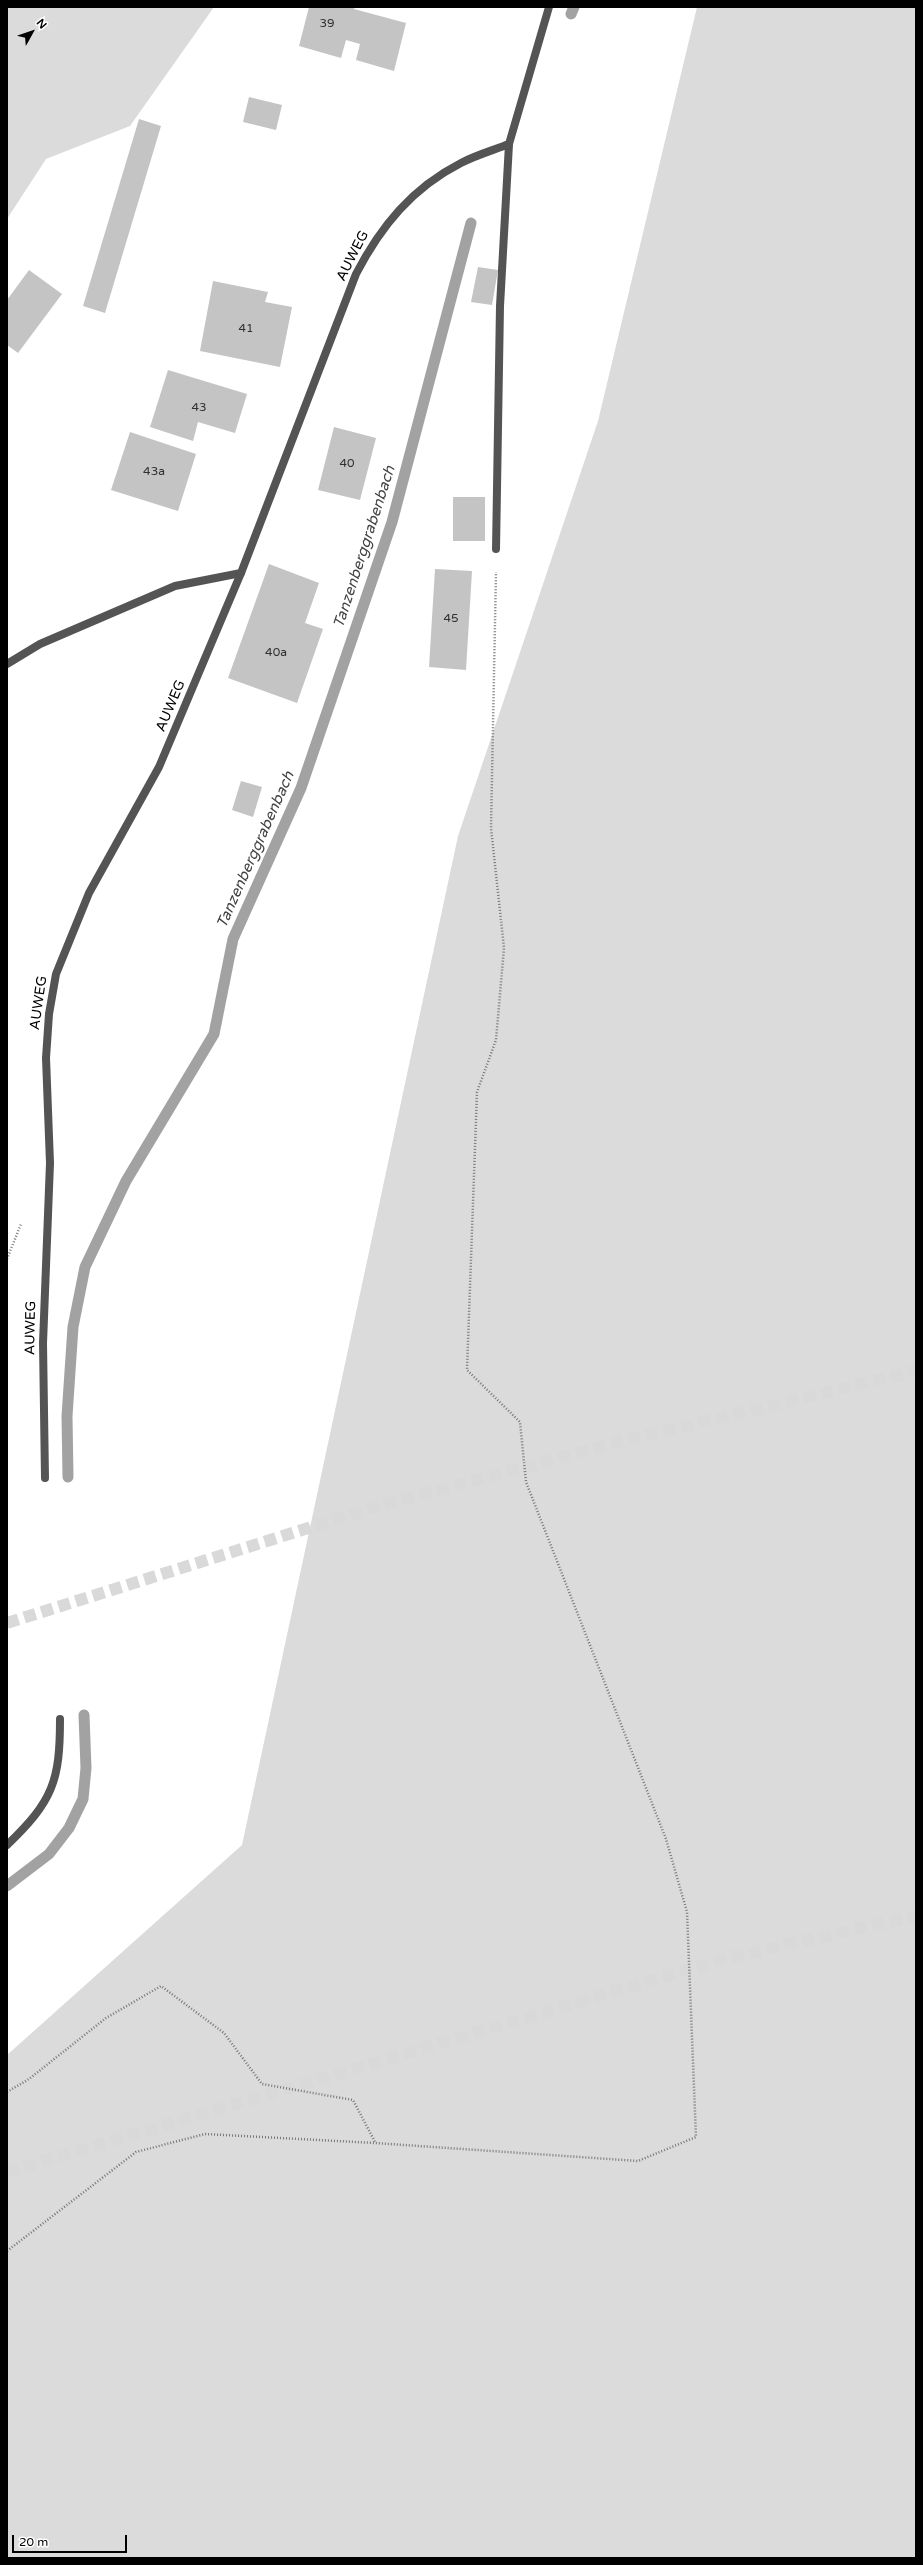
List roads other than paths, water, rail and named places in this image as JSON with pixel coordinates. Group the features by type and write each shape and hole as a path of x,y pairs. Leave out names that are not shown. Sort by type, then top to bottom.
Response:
{"street":[{"path":"496,549 500,306 509,144 549,7"},
{"name":"AUWEG","path":"45,1478 43,1343 50,1163 46,1058 49,1014 56,974 88,893 159,767 241,573 356,274 374,240 395,212 426,184 462,162 509,144"},
{"path":"7,664 40,644 175,586 241,573"},
{"path":"7,1845 42,1807 53,1784 60,1758 60,1719"}],"waterway":[{"name":"Tanzenberggrabenbach","path":"571,14 574,7"},
{"name":"Tanzenberggrabenbach","path":"68,1477 67,1416 73,1327 85,1267 126,1181 214,1034 233,939 301,788 392,522 471,223"},
{"name":"Tanzenberggrabenbach","path":"7,1886 49,1854 69,1828 83,1799 86,1768 84,1715"}],"tunnel":[{"path":"7,1623 378,1506 627,1440 916,1371"},
{"path":"7,2172 727,1958 916,1916"}]}
